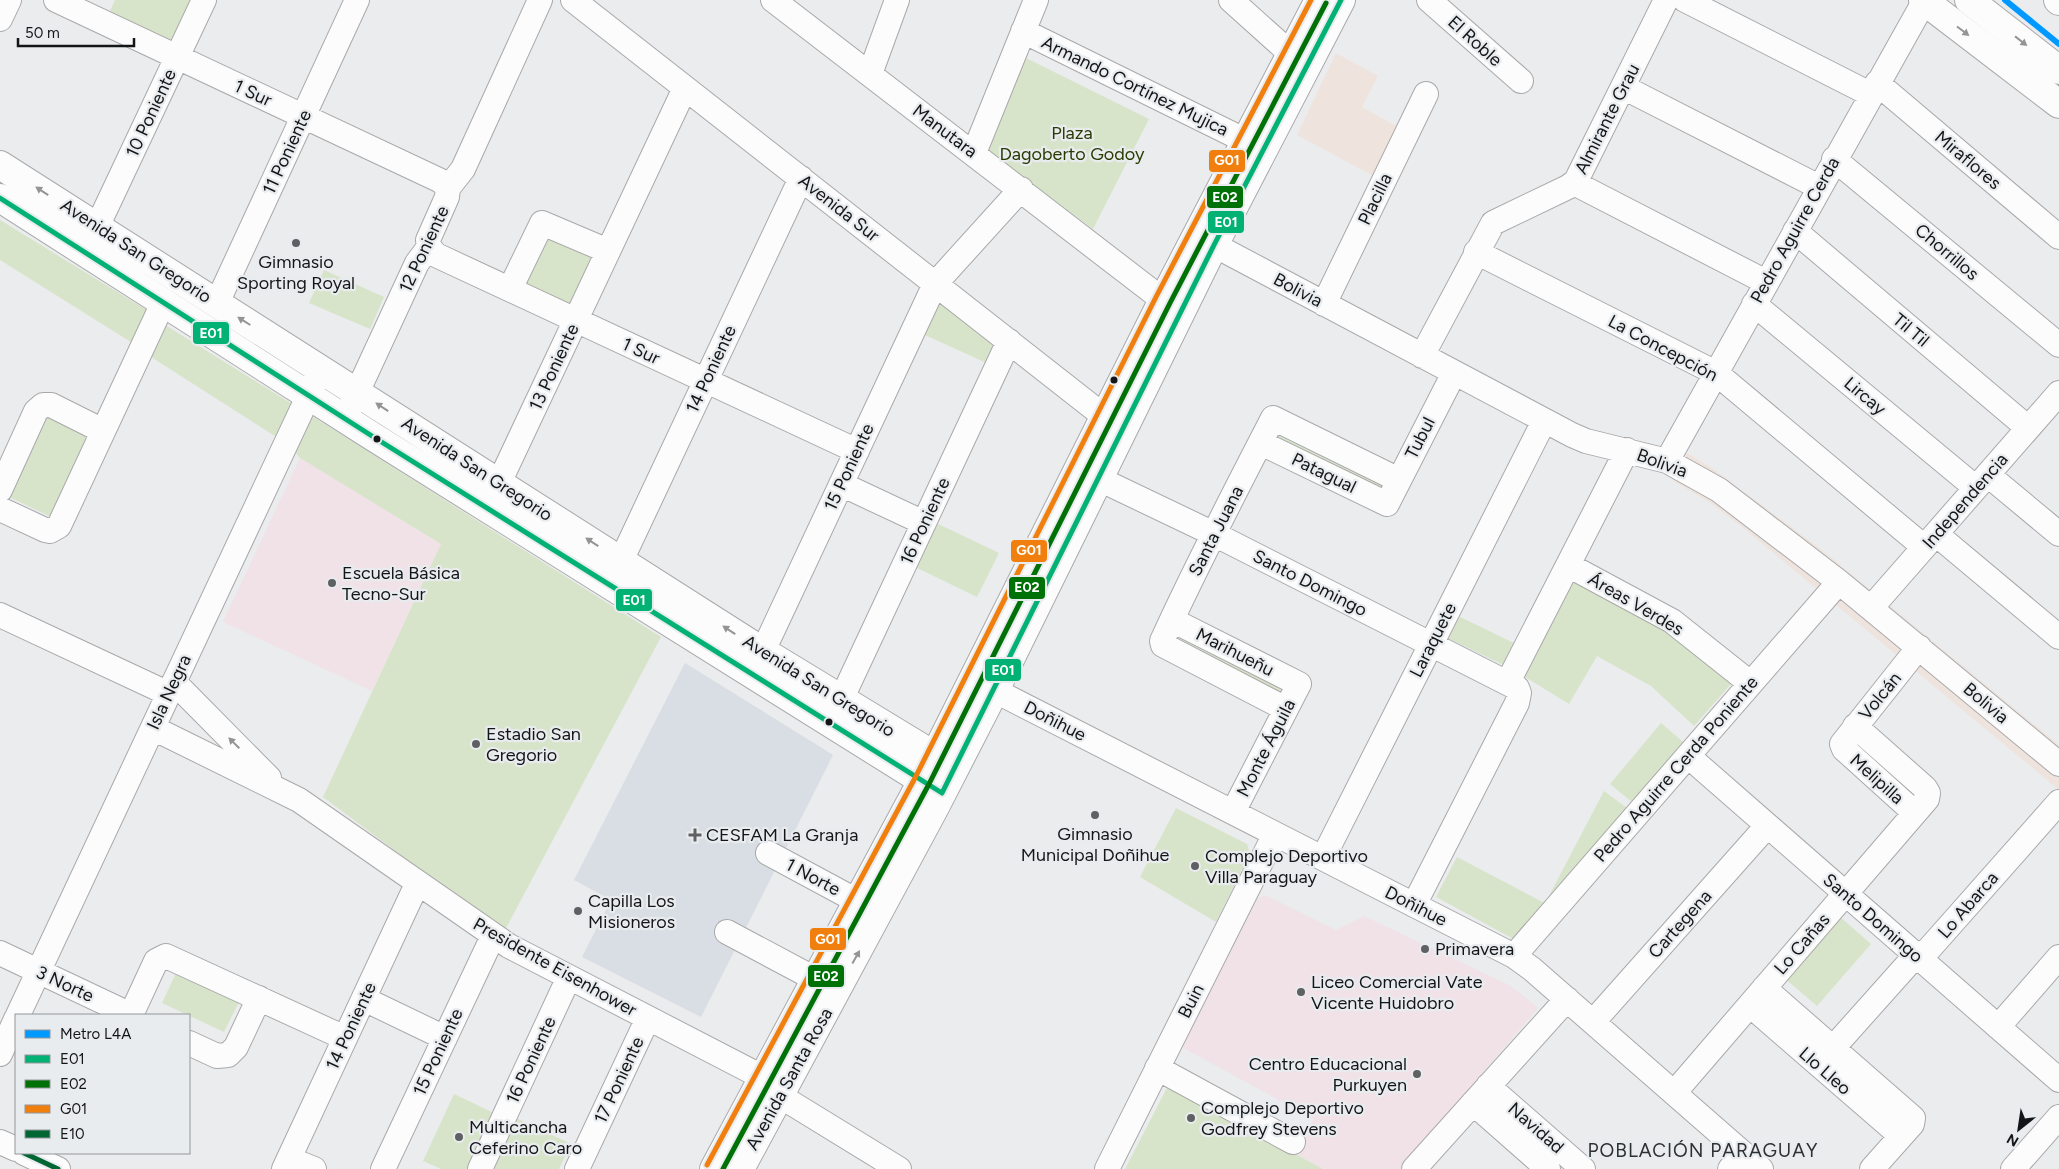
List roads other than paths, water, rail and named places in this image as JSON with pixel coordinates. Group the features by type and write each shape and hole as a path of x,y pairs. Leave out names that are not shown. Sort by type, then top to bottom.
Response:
{"main road":[{"name":"Avenida Santa Rosa","path":"984,685 1105,416 1319,0"},
{"name":"Avenida Santa Rosa","path":"714,1169 772,1087 984,685 1097,478 1214,245 1341,0"},
{"path":"1924,0 2059,104"},
{"path":"1969,0 2059,70"},
{"name":"Avenida San Gregorio","path":"0,165 841,700 937,777"},
{"name":"Avenida San Gregorio","path":"0,198 345,419 937,777"},
{"name":"Avenida Santa Rosa","path":"740,1169 817,980 859,902 937,777"}],"street":[{"path":"0,19 9,0"},
{"name":"1 Sur","path":"56,0 441,181 448,188"},
{"name":"10 Poniente","path":"97,227 204,0"},
{"name":"11 Poniente","path":"217,304 357,0"},
{"name":"12 Poniente","path":"345,419 418,263 429,247 428,240 447,197 448,188 463,169 540,0"},
{"name":"Avenida Sur","path":"573,0 1105,416"},
{"name":"Manutara","path":"774,0 1163,300"},
{"path":"870,74 897,0"},
{"path":"974,153 1036,0"},
{"path":"1231,0 1291,54"},
{"name":"El Roble","path":"1429,0 1521,81"},
{"name":"Almirante Grau","path":"1422,356 1489,227 1496,220 1574,184 1666,0"},
{"name":"Miraflores","path":"1685,0 1873,89 2059,237"},
{"name":"Pedro Aguirre Cerda","path":"1667,461 1924,0"},
{"name":"Armando Cortínez Mujica","path":"1023,31 1246,141"},
{"path":"1623,87 1819,187"},
{"name":"13 Poniente","path":"499,483 685,88"},
{"name":"Placilla","path":"1324,304 1426,94"},
{"name":"Chorrillos","path":"1834,159 2059,345"},
{"name":"14 Poniente","path":"621,561 800,178"},
{"path":"1574,184 1766,282"},
{"name":"15 Poniente","path":"763,651 935,284 1021,189"},
{"path":"510,289 542,223 608,251"},
{"name":"Til Til","path":"1794,231 2028,428"},
{"name":"Bolivia","path":"1214,245 1544,421 1586,441 1667,461 1719,490 1839,582 2059,764"},
{"name":"1 Sur","path":"429,247 436,255 857,451"},
{"name":"La Concepción","path":"1476,252 1716,373 1930,541 2059,637"},
{"path":"0,509 45,530 50,531 59,526 163,303"},
{"name":"Lircay","path":"1754,304 1982,482 2059,534"},
{"name":"16 Poniente","path":"841,700 1009,341"},
{"name":"Isla Negra","path":"18,1014 321,369"},
{"name":"Tubul","path":"1387,504 1454,373"},
{"path":"0,490 36,411 43,405 51,405 103,432"},
{"name":"Independencia","path":"1871,608 2028,428 2054,408"},
{"name":"Patagual","path":"1274,418 1399,480"},
{"name":"Santa Juana","path":"1163,645 1162,642 1172,620 1214,534 1274,418"},
{"name":"Laraquete","path":"1323,858 1544,421"},
{"name":"Patagual","path":"1261,443 1387,504"},
{"path":"1414,905 1517,703 1514,688 1568,565 1627,450"},
{"name":"Santo Domingo","path":"1097,478 1214,534 1514,688"},
{"path":"841,484 924,523"},
{"name":"Áreas Verdes","path":"1568,565 1672,621 1750,683"},
{"name":"Pedro Aguirre Cerda Poniente","path":"1514,956 1839,582"},
{"name":"Presidente Eisenhower","path":"0,615 171,688 281,790"},
{"name":"Marihueñu","path":"1172,620 1299,684"},
{"name":"Marihueñu","path":"1163,645 1286,709"},
{"name":"Volcán","path":"1848,736 1919,648"},
{"name":"Monte Águila","path":"1233,812 1299,684"},
{"name":"Doñihue","path":"984,685 1514,956 1674,1093 1736,1161 1761,1169"},
{"name":"Presidente Eisenhower","path":"153,728 281,790 325,817 493,936 648,1018 772,1087 900,1169"},
{"name":"Melipilla","path":"1915,813 1844,749 1848,736 1928,793"},
{"name":"Santo Domingo","path":"1688,756 2059,1080"},
{"name":"Lo Cañas","path":"1674,1093 1915,813 1927,798 1928,793"},
{"name":"Lo Abarca","path":"1833,1048 1908,964 1929,949 2059,802"},
{"name":"Cartegena","path":"1593,1022 1768,826"},
{"name":"Buin","path":"1107,1169 1275,834"},
{"name":"1 Norte","path":"768,853 859,902"},
{"name":"14 Poniente","path":"287,1164 417,884"},
{"path":"727,932 817,980"},
{"name":"15 Poniente","path":"383,1169 493,936"},
{"name":"3 Norte","path":"0,953 129,1014"},
{"path":"131,1014 156,961 166,956 346,1038"},
{"path":"1998,1027 2059,957"},
{"name":"16 Poniente","path":"480,1169 569,977"},
{"name":"Llo Lleo","path":"1757,996 1833,1048 1907,1128"},
{"name":"Llo Lleo","path":"1757,996 1907,1128"},
{"path":"190,1043 217,1056 228,1055 236,1048 259,998"},
{"path":"364,999 445,1038"},
{"path":"1414,1169 1566,999"},
{"name":"17 Poniente","path":"577,1169 648,1018"},
{"path":"0,1054 15,1021"},
{"path":"1157,1068 1293,1142"},
{"name":"Navidad","path":"1481,1095 1548,1169"},
{"name":"Navidad","path":"1481,1095 1583,1169"},
{"path":"2013,1169 2059,1117"},
{"path":"1872,1169 1907,1128"},
{"path":"0,1142 15,1149"},
{"path":"26,1154 50,1167"},
{"path":"287,1164 314,1169"}],"metro line":[{"name":"L4A","path":"2005,0 2059,44"}],"place":[{"name":"Gimnasio Sporting Royal","path":"296,243"},
{"name":"Escuela Básica Tecno-Sur","path":"332,583"},
{"name":"Estadio San Gregorio","path":"476,744"},
{"name":"Gimnasio Municipal Doñihue","path":"1095,815"},
{"name":"CESFAM La Granja","path":"695,835"},
{"name":"Complejo Deportivo Villa Paraguay","path":"1195,866"},
{"name":"Capilla Los Misioneros","path":"578,911"},
{"name":"Primavera","path":"1425,949"},
{"name":"Liceo Comercial Vate Vicente Huidobro","path":"1301,992"},
{"name":"Centro Educacional Purkuyen","path":"1417,1074"},
{"name":"Complejo Deportivo Godfrey Stevens","path":"1191,1118"},
{"name":"Multicancha Ceferino Caro","path":"459,1137"}],"district":[{"name":"POBLACIÓN PARAGUAY","path":"1703,1150"}],"park label":[{"name":"Plaza Dagoberto Godoy","path":"1072,143"}]}
